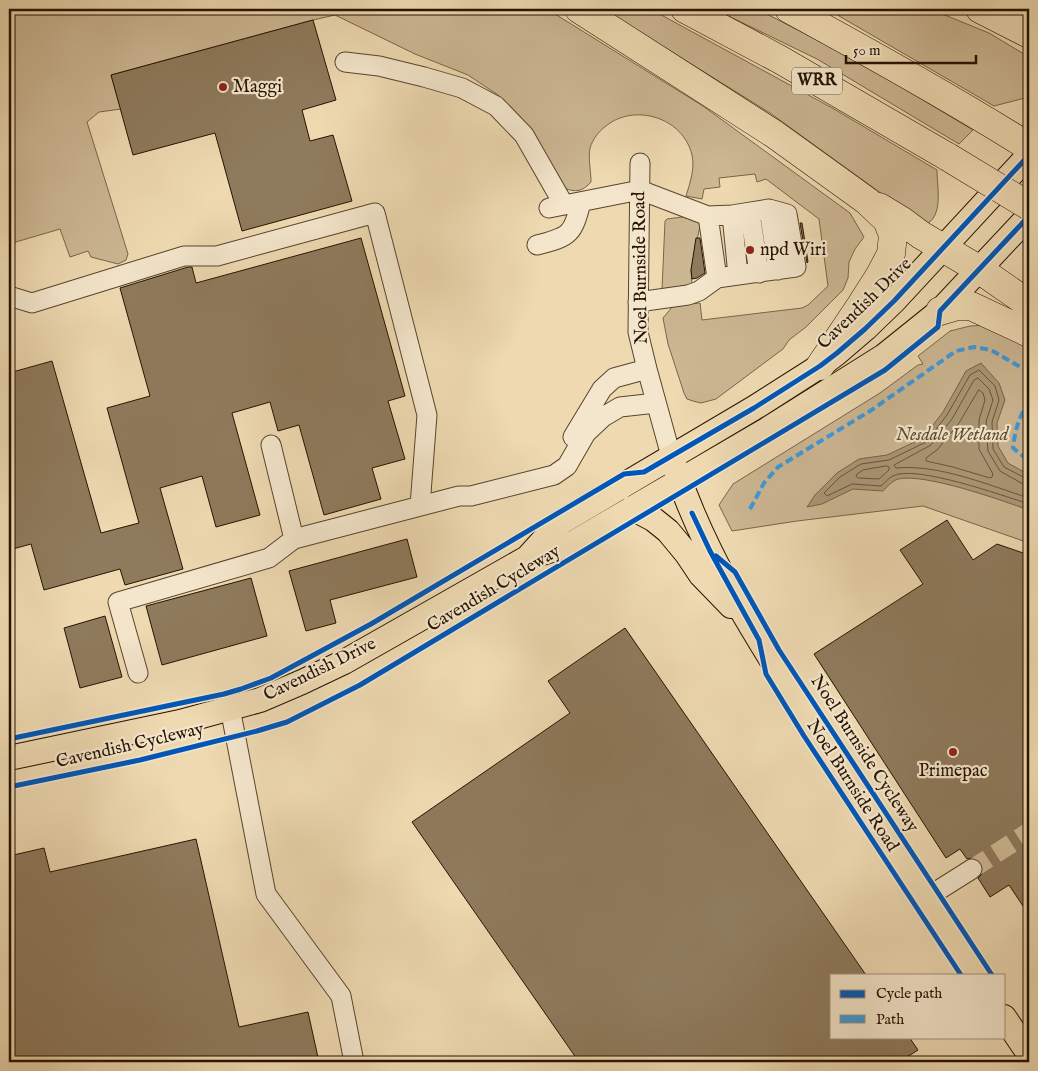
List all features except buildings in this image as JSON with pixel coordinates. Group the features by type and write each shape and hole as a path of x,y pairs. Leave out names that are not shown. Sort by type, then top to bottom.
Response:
{"highway":[{"path":"579,9 774,134 867,201 878,211 891,228 893,235 890,254 866,298 820,366"},
{"name":"WRR","path":"684,9 779,59 1029,206"},
{"name":"WRR","path":"789,9 880,58 1029,148"},
{"path":"980,9 1029,34"},
{"path":"867,201 884,209 921,235 980,270 1029,304"},
{"path":"940,311 957,306 971,306 1029,332"}],"main road":[{"name":"Cavendish Drive","path":"527,558 558,524 754,408 820,366 865,329 1029,155"},
{"name":"Cavendish Drive","path":"9,758 180,722 260,700 344,662 527,558 573,543 776,424 876,361 940,311 1029,216"},
{"name":"Noel Burnside Road","path":"671,456 692,513 751,627 817,732 975,974"},
{"path":"632,508 653,519 668,531 701,575 751,627"},
{"path":"1006,1020 1029,1054"}],"street":[{"path":"345,62 379,66 424,76 462,88 496,106 524,135 576,221 568,234 558,240 537,245"},
{"name":"Noel Burnside Road","path":"640,163 638,332 671,456"},
{"path":"565,205 640,190 708,216 741,214 769,209 787,214 796,267 717,278 699,291 688,295 638,302"},
{"path":"769,209 778,270"},
{"path":"9,296 32,303 184,256 217,256 375,213 427,415 420,506"},
{"path":"741,214 758,273"},
{"path":"738,275 741,214"},
{"path":"708,216 717,278"},
{"path":"459,496 470,485 528,471 558,460 602,389 614,378 647,369"},
{"path":"138,673 118,602 269,558 294,539 459,496 472,496 554,475 567,466 586,433 603,417 620,406 656,403"},
{"path":"271,445 294,539"},
{"path":"230,708 266,894 341,996 354,1062"},
{"path":"926,898 972,869"}],"green space":[{"path":"9,9 547,9 703,106 850,213 864,237 855,249 849,262 848,278 843,290 806,327 789,340 783,349 716,399 701,403 687,399 668,344 663,318 673,306 700,303 702,320 802,308 808,305 828,286 819,219 766,179 757,182 755,174 719,178 720,187 704,189 702,199 686,196 693,165 692,155 687,142 679,131 668,123 643,115 630,115 617,119 603,128 596,136 590,148 591,182 579,190 564,188 532,129 498,95 468,75 415,54 335,15 111,75 121,109 99,112 87,122 128,254 126,260 118,264 91,257 88,251 70,257 60,229 9,244"},
{"path":"603,9 649,9 654,11 834,109 937,170 938,201 935,215 925,225 770,113"},
{"path":"714,9 757,9 856,60 973,130 959,144 817,59"},
{"path":"827,9 930,9 989,33 1029,57 1029,97 994,106"},
{"path":"682,217 701,221 691,270 692,284 662,290 665,221"},
{"name":"Nesdale Wetland","path":"991,325 1029,344 1029,543 923,506 732,531 719,505 733,484 880,393 918,365 923,364 918,356 950,331 970,326"}],"water":[{"path":"981,363 999,383 1005,400 997,423 998,446 1008,463 1029,475 1029,510 963,488 910,478 898,479 883,491 853,489 822,504 807,507 815,495 837,473 859,459 887,455 923,438 943,412 966,371"}],"tunnel":[{"path":"972,869 1029,832"}],"marked path":[{"path":"750,509 764,483 778,467 870,411 956,351 974,347 991,350 1029,372"},
{"path":"1029,401 1018,424 1013,448 1029,461"}],"cycle path":[{"path":"9,739 224,694 271,678 371,624 624,474 644,472 754,408 837,353 894,301 1029,155"},
{"name":"Cavendish Cycleway","path":"9,787 140,760 257,731 287,722 360,685 885,370 938,327 940,311 1029,216"},
{"path":"692,513 710,551 759,640 766,674 804,736 960,974"},
{"name":"Noel Burnside Cycleway","path":"716,556 735,572 779,650 991,974"}],"place":[{"name":"Maggi","path":"223,87"},
{"name":"npd Wiri","path":"750,250"},
{"name":"Primepac","path":"953,752"}]}
